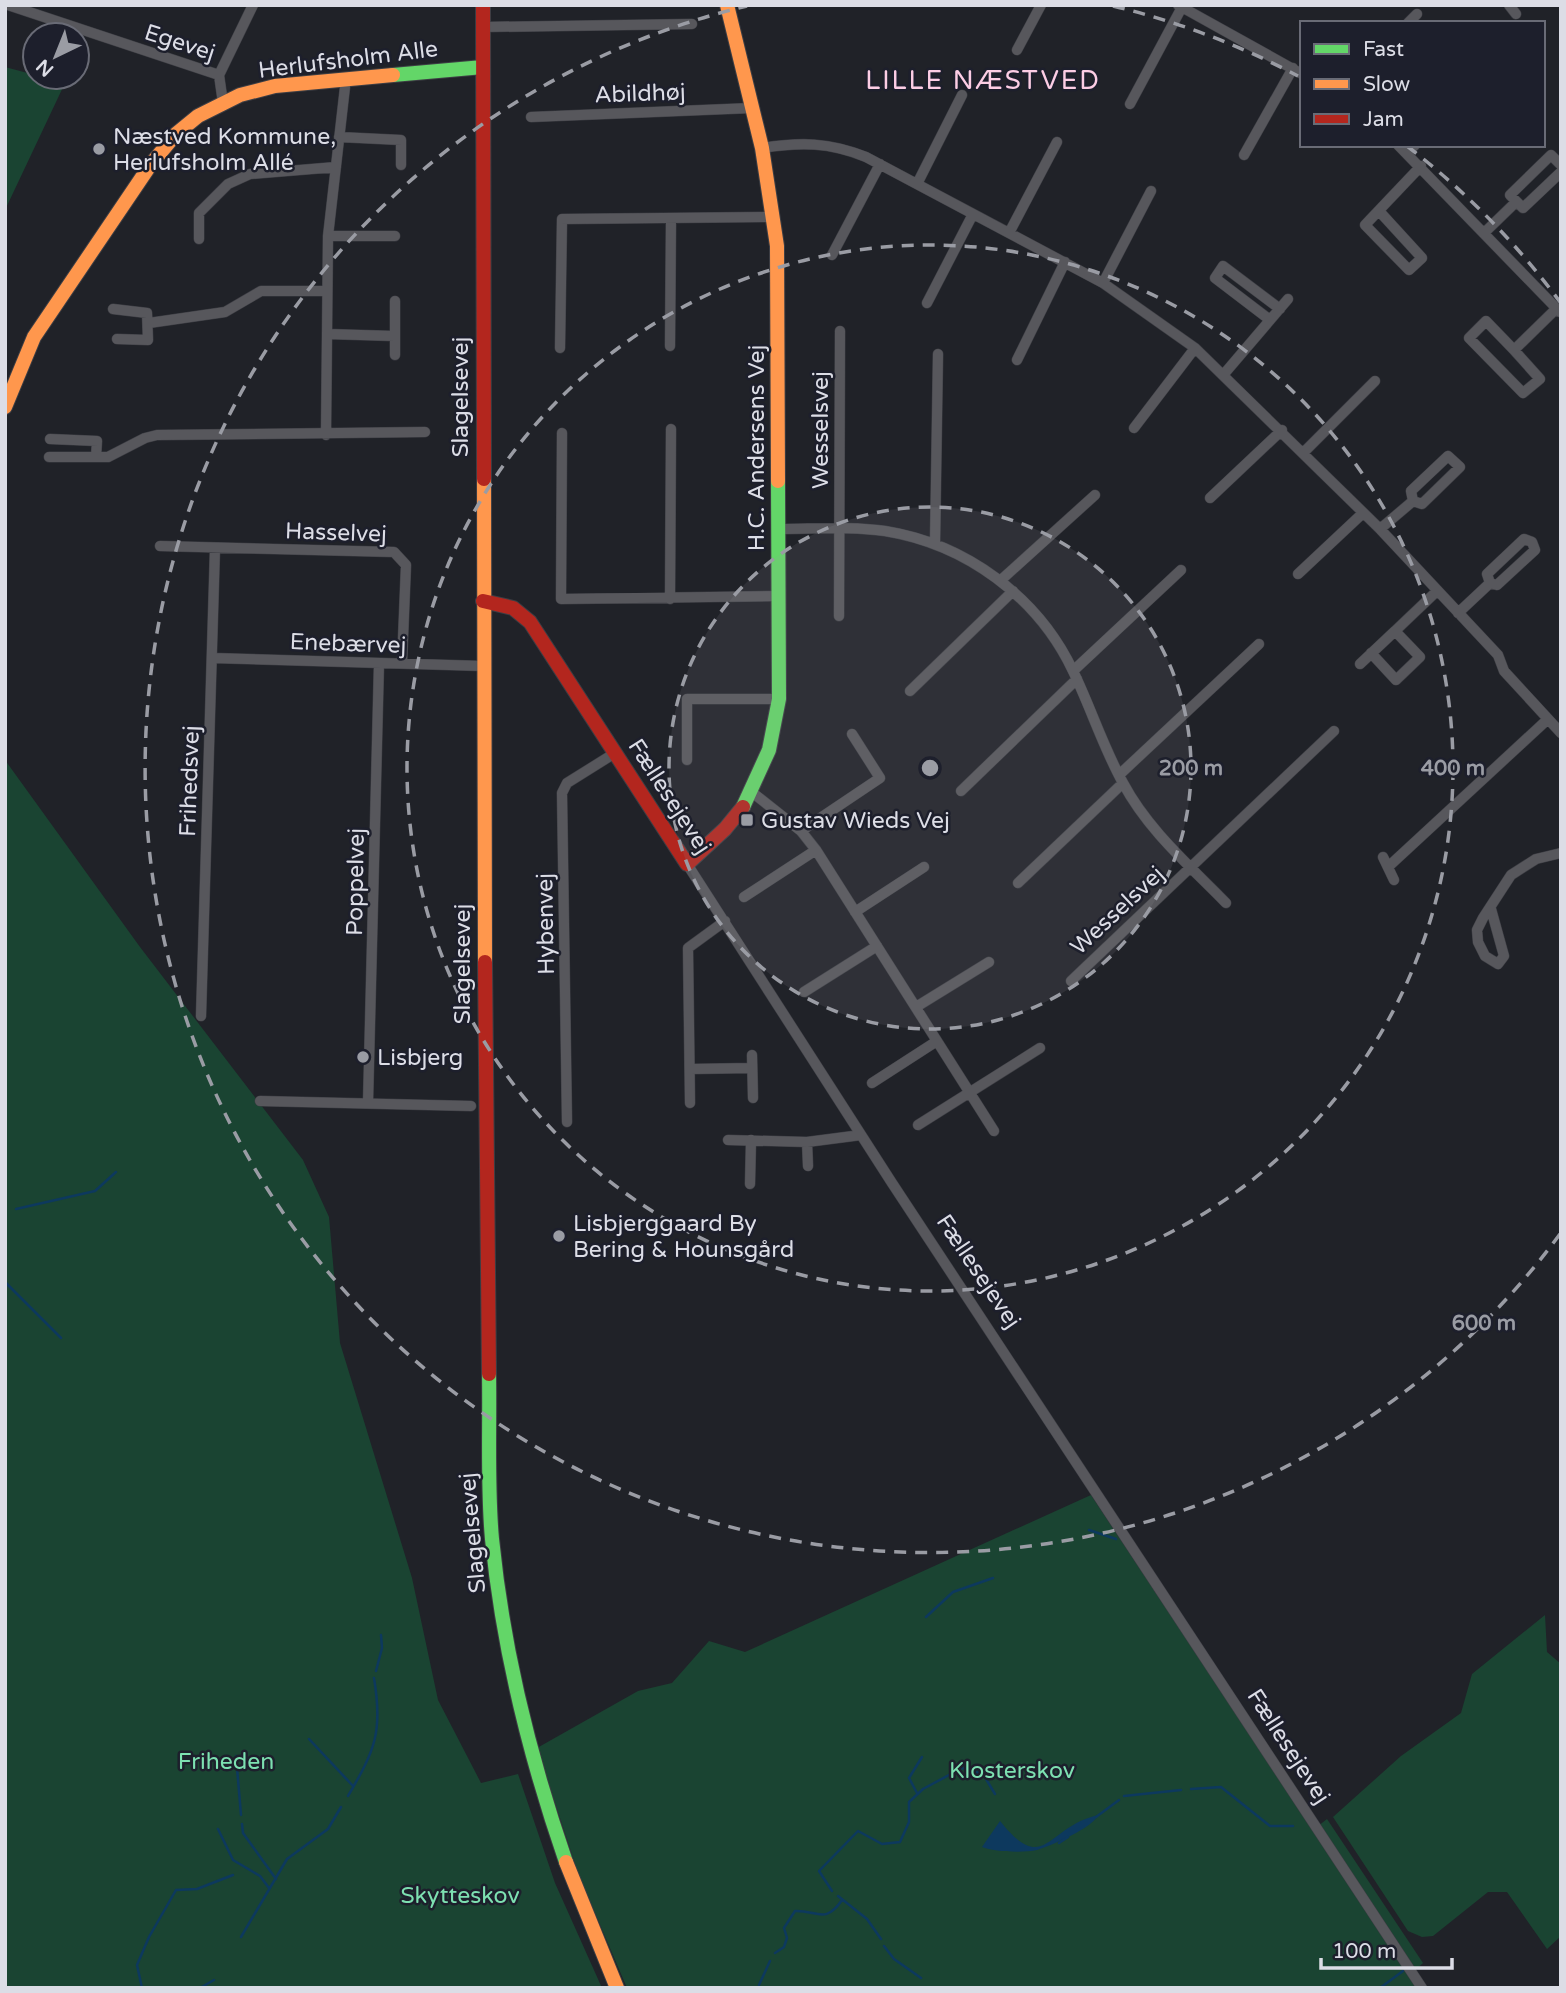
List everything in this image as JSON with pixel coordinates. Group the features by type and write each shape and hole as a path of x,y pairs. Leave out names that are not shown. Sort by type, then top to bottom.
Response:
{"street":[{"name":"Egevej","path":"8,5 219,75"},
{"path":"223,103 219,75 253,5"},
{"name":"Slagelsevej","path":"483,5 485,1179 492,1539 519,1706 538,1781 578,1898 617,1988"},
{"name":"H.C. Andersens Vej","path":"687,864 720,838 753,793 775,735 779,699 778,274 774,217 762,148 727,5"},
{"path":"1017,50 1041,5"},
{"path":"1199,15 1204,5"},
{"path":"1130,104 1180,6 1297,71 1244,155"},
{"path":"1410,21 1417,14"},
{"path":"483,27 692,24"},
{"name":"Herlufsholm Alle","path":"5,407 34,337 151,164 176,134 223,103 275,86 483,67"},
{"path":"326,435 328,236 345,87 342,79"},
{"path":"917,184 962,95"},
{"name":"Abildhøj","path":"531,117 752,108"},
{"path":"339,137 401,140 401,165"},
{"path":"762,148 798,142 828,144 880,164 1103,283 1195,348 1282,430 1380,529 1498,655 1504,671 1561,733"},
{"path":"1010,233 1057,142"},
{"path":"1411,149 1420,166 1559,310 1514,350"},
{"path":"1561,165 1551,155 1510,195 1523,208 1561,172"},
{"path":"832,255 880,164"},
{"path":"1379,211 1422,258 1409,270 1366,225 1420,166"},
{"path":"198,240 199,214 238,178 250,174 336,167"},
{"path":"1103,283 1151,191"},
{"path":"1485,232 1516,202"},
{"path":"927,303 973,214"},
{"path":"561,348 562,219 774,217"},
{"path":"670,219 670,346"},
{"path":"328,236 395,236"},
{"path":"1017,360 1065,262"},
{"path":"1269,320 1215,278 1223,266 1280,309"},
{"path":"149,323 225,312 261,291 326,291"},
{"path":"1224,374 1288,299"},
{"path":"395,301 395,355"},
{"path":"113,309 148,313 148,340 117,339"},
{"path":"1486,321 1514,350 1540,379 1523,393 1469,338 1486,321"},
{"name":"Wesselsvej","path":"839,616 840,331"},
{"path":"327,334 394,336"},
{"path":"1134,428 1195,348"},
{"path":"935,544 937,354"},
{"path":"1304,452 1375,382"},
{"path":"670,599 671,429"},
{"path":"1210,498 1282,430"},
{"path":"50,457 108,457 157,435 425,432"},
{"path":"562,433 561,598 779,596"},
{"path":"50,439 97,441 96,457"},
{"path":"1448,456 1460,467 1422,504 1413,501 1411,491 1448,456"},
{"path":"1002,580 1094,495"},
{"path":"1380,529 1413,501"},
{"path":"1298,574 1363,513"},
{"name":"Wesselsvej","path":"779,529 885,531 935,544 1002,580 1039,618 1075,675 1121,779 1148,822 1226,903"},
{"path":"1524,539 1532,542 1535,550 1497,585 1490,583 1487,574 1524,539"},
{"name":"Hasselvej","path":"160,546 394,552 405,565 402,663"},
{"name":"Frihedsvej","path":"201,1016 215,548"},
{"path":"961,791 1181,569"},
{"path":"1458,613 1490,583"},
{"path":"910,691 1013,591"},
{"path":"1360,664 1437,591"},
{"name":"Fællesejevej","path":"483,601 513,608 530,622 860,1135 1422,1988"},
{"path":"1371,653 1396,680 1420,657 1395,631"},
{"path":"1018,883 1259,644"},
{"name":"Enebærvej","path":"212,658 483,666"},
{"name":"Poppelvej","path":"368,1103 379,663"},
{"path":"687,760 687,699 779,699"},
{"path":"1388,867 1548,719"},
{"name":"Wesselsvej","path":"1071,981 1334,731"},
{"path":"801,831 880,778 852,734"},
{"name":"Hybenvej","path":"567,1122 562,793 567,783 615,753"},
{"path":"753,793 801,831 816,850 994,1131"},
{"path":"744,897 816,850"},
{"path":"1491,909 1504,956 1497,964 1485,956 1478,942 1477,930 1511,874 1536,859 1561,853"},
{"path":"1382,857 1394,880"},
{"path":"855,912 924,867"},
{"path":"690,1103 688,948 724,920"},
{"path":"804,992 877,946"},
{"path":"916,1007 989,962"},
{"path":"872,1083 937,1041"},
{"path":"918,1125 1040,1048"},
{"path":"752,1055 753,1098"},
{"path":"690,1069 752,1068"},
{"path":"260,1101 471,1105"},
{"path":"728,1140 807,1142 860,1135"},
{"path":"750,1184 751,1140"},
{"path":"807,1142 808,1166"}],"green space":[{"path":"5,67 21,71 21,91 61,91 5,210"},
{"name":"Friheden","path":"5,760 140,947 303,1160 329,1217 340,1343 412,1578 438,1700 481,1783 518,1774 555,1883 602,1988 5,1988"},
{"name":"Klosterskov","path":"1091,1495 1313,1830 1327,1819 1423,1963 1409,1976 1417,1988 627,1988 578,1873 537,1748 638,1691 672,1683 709,1641 745,1652"},
{"path":"1545,1615 1547,1652 1561,1664 1561,1936 1547,1949 1507,1892 1488,1892 1433,1936 1422,1937 1408,1931 1333,1817 1401,1756 1461,1713 1472,1674"}],"water":[{"path":"1098,1815 1081,1830 1037,1850 1009,1851 982,1847 1000,1821 1015,1837 1027,1845 1037,1847 1081,1821"}],"waterway":[{"path":"16,1209 95,1191 116,1172"},
{"path":"5,1282 61,1338"},
{"path":"1089,1530 1116,1539"},
{"path":"926,1617 953,1592 993,1578"},
{"path":"376,1671 382,1648 381,1635"},
{"path":"348,1796 365,1766 377,1727 374,1678"},
{"path":"309,1739 353,1786"},
{"path":"236,1756 241,1815"},
{"path":"917,1793 909,1778 922,1757"},
{"path":"832,1891 819,1871 858,1831 882,1844 900,1842 909,1822 909,1802 923,1789 962,1768 983,1774 995,1794"},
{"path":"1191,1789 1221,1787 1270,1826 1293,1826"},
{"path":"1124,1796 1181,1790"},
{"path":"1096,1817 1119,1800"},
{"path":"241,1937 287,1859 328,1829 341,1807"},
{"path":"242,1824 243,1833 276,1879"},
{"path":"218,1829 233,1860 260,1876 269,1888"},
{"path":"1059,1843 1068,1837"},
{"path":"142,1988 137,1965 149,1937 176,1890 197,1889 233,1875"},
{"path":"838,1896 867,1919 881,1939"},
{"path":"775,1953 784,1947 787,1938 784,1928 795,1911 825,1914 836,1908 842,1900"},
{"path":"884,1946 894,1959 921,1978"},
{"path":"759,1985 770,1961"},
{"path":"1380,1988 1403,1971"},
{"path":"200,1988 214,1980"}],"traffic: fast":[{"path":"393,75 483,67"},
{"path":"743,807 769,750 779,699 778,481"},
{"path":"489,1374 490,1519 503,1622 530,1743 566,1862"}],"traffic: slow":[{"path":"727,5 762,148 777,246 778,481"},
{"path":"5,407 34,337 151,164 176,134 198,116 240,95 275,86 393,75"},
{"path":"484,479 485,962"},
{"path":"566,1862 617,1988"}],"traffic: jam":[{"path":"483,5 484,479"},
{"path":"483,601 513,608 530,622 687,864 725,829 743,807"},
{"path":"485,962 489,1374"}],"place":[{"name":"Næstved Kommune, Herlufsholm Allé","path":"99,149"},
{"name":"Gustav Wieds Vej","path":"747,820"},
{"name":"Lisbjerg","path":"363,1057"},
{"name":"Lisbjerggaard By Bering & Hounsgård","path":"559,1236"}],"district":[{"name":"LILLE NÆSTVED","path":"983,80"}],"park label":[{"name":"Skytteskov","path":"460,1895"}]}
